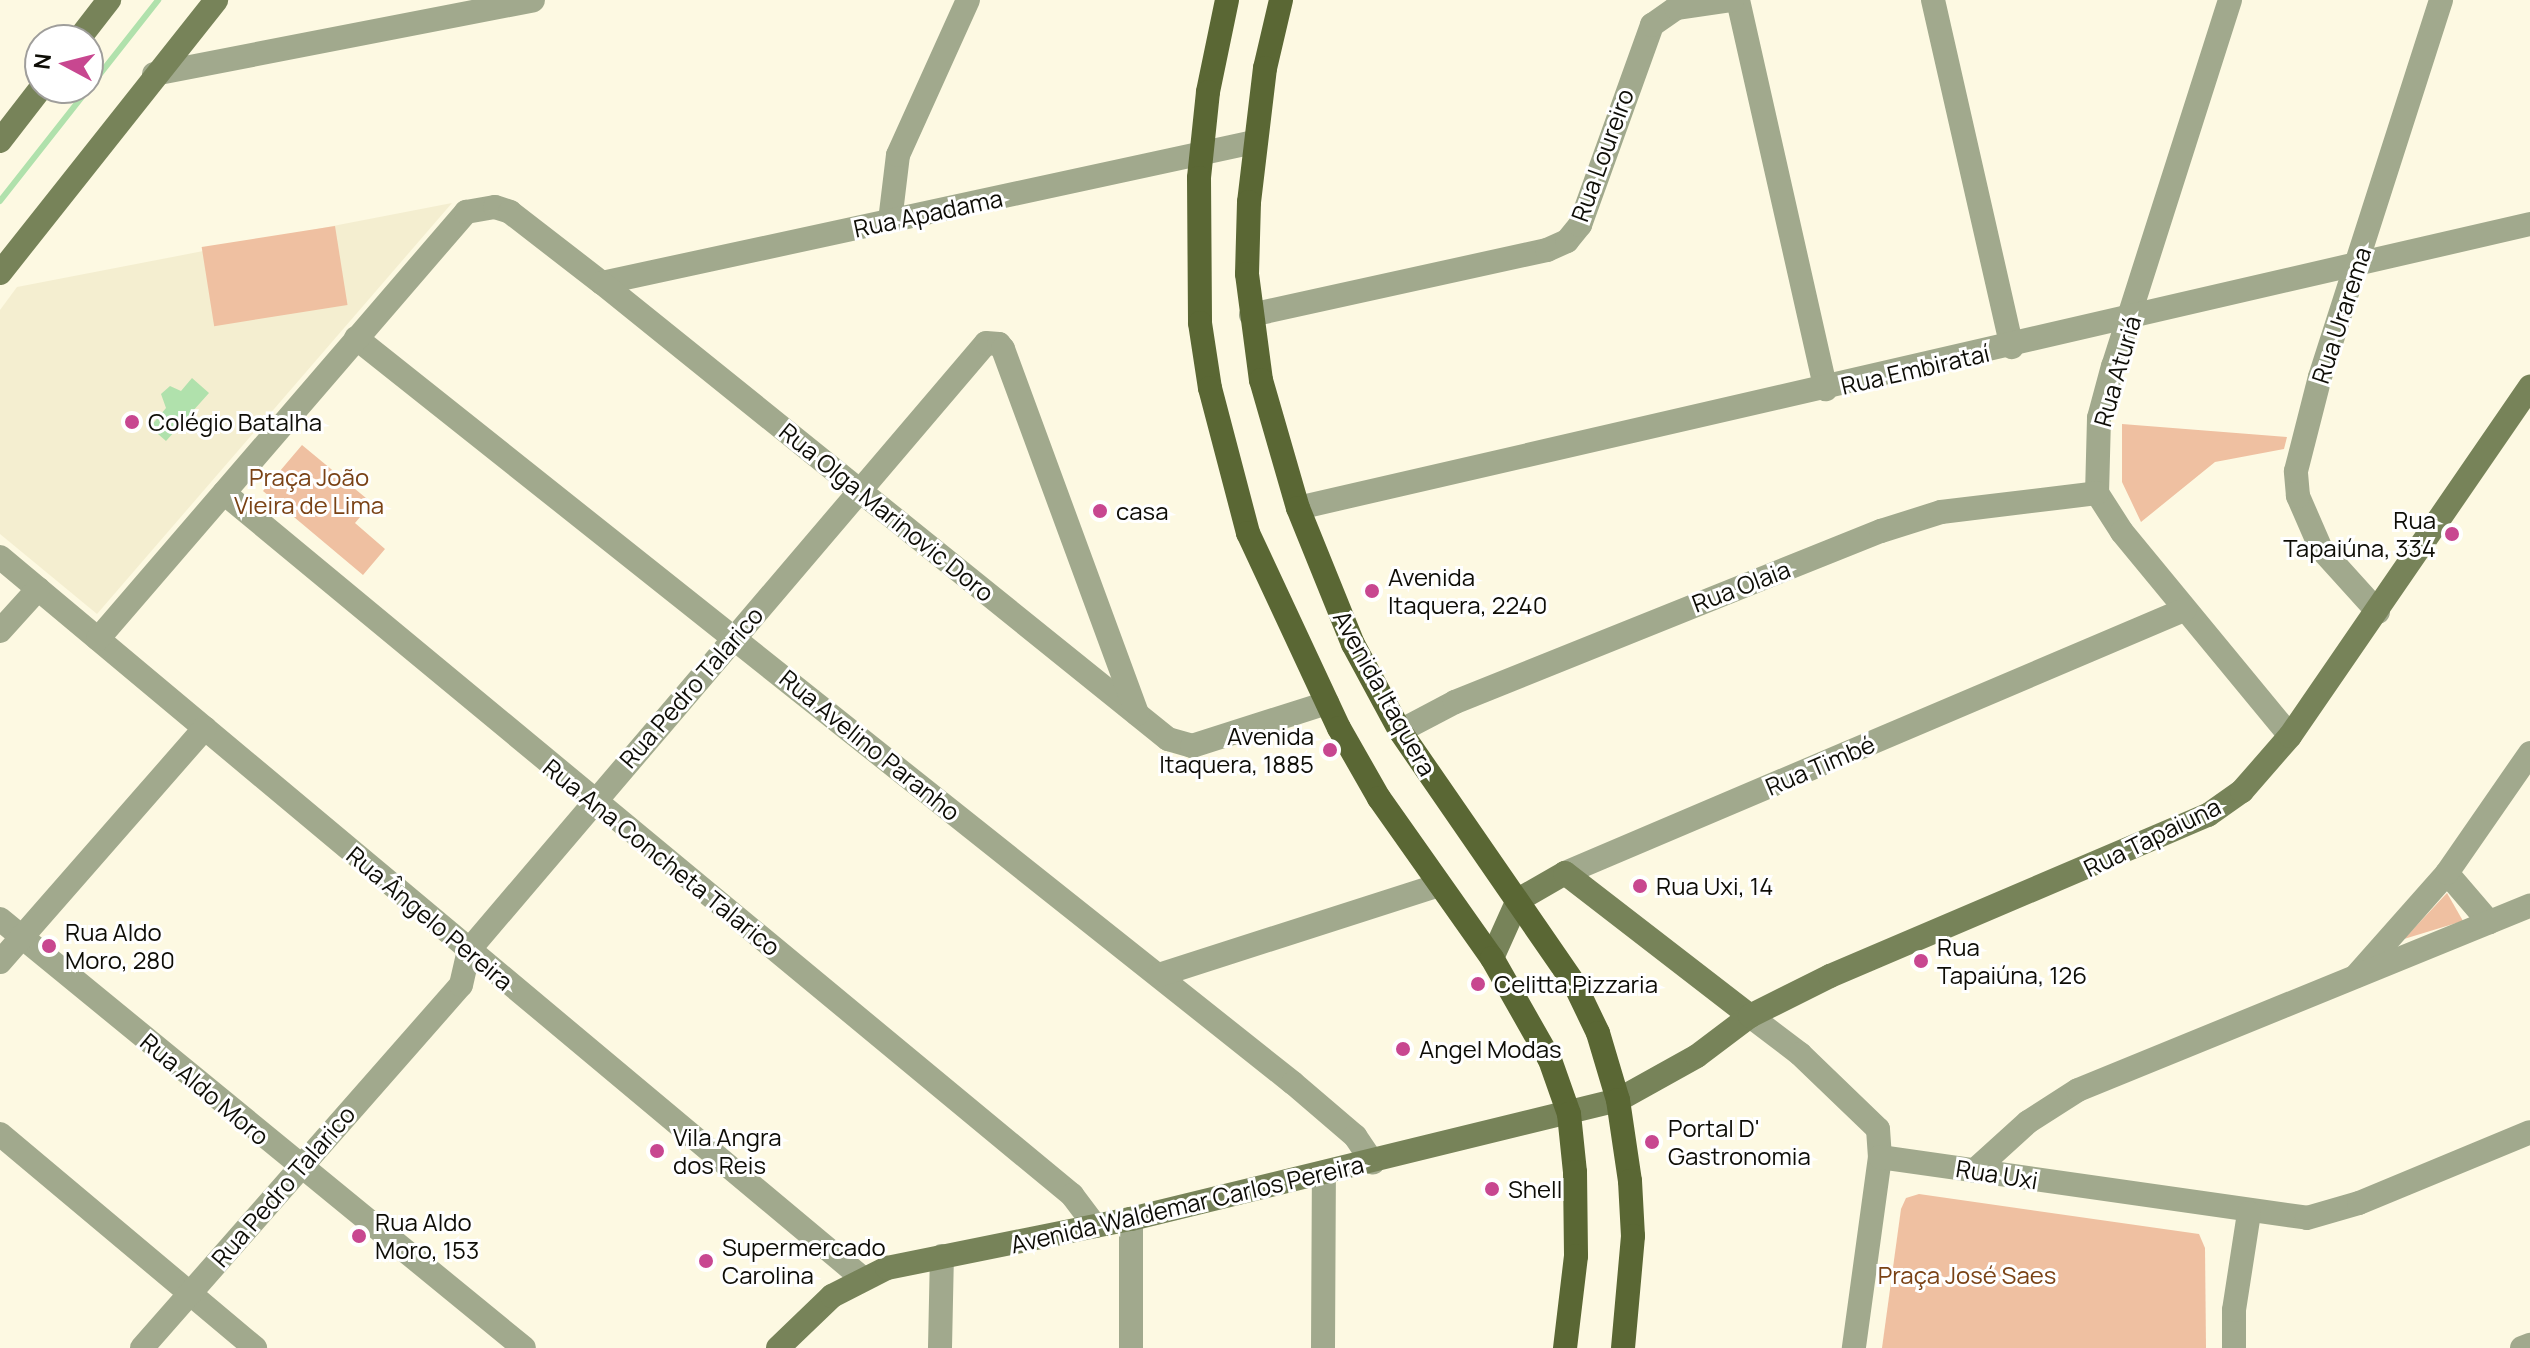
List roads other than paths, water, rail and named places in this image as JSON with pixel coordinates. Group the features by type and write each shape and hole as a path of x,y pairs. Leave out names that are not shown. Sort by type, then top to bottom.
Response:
{"main road":[{"path":"1227,0 1200,155 1198,280 1210,388 1248,533 1327,703 1379,798 1492,958 1533,1024 1569,1114 1576,1256 1565,1348"},
{"name":"Avenida Itaquera","path":"1281,0 1254,142 1248,231 1251,315 1261,380 1298,508 1353,644 1400,731 1575,985 1598,1033 1618,1100 1633,1236 1623,1348"}],"street":[{"path":"90,24 109,0"},
{"path":"0,273 154,74 216,0"},
{"path":"154,74 533,0"},
{"path":"890,221 898,155 968,0"},
{"name":"Rua Loureiro","path":"1251,315 1547,250 1567,241 1580,225 1652,25 1676,8 1732,0"},
{"path":"1738,0 1826,389"},
{"path":"1933,0 2012,347"},
{"name":"Rua Aturiá","path":"2097,493 2099,418 2230,0"},
{"name":"Rua Urarema","path":"2378,612 2321,549 2298,496 2296,471 2357,264 2441,0"},
{"path":"0,141 29,104"},
{"name":"Rua Apadama","path":"602,283 1254,142"},
{"name":"Rua Olga Marinovic Doro","path":"356,338 466,212 495,207 510,212 859,488 1168,739 1192,746 1327,703"},
{"name":"Rua Embirataí","path":"1298,508 2012,347 2530,224"},
{"path":"98,639 356,338"},
{"name":"Rua Avelino Paranho","path":"356,338 1159,975 1355,1136 1373,1163"},
{"name":"Rua Pedro Talarico","path":"142,1348 461,985 469,950 859,488 986,343 999,344 1137,714"},
{"name":"Rua Tapaiuna","path":"1618,1100 1697,1056 1750,1016 1830,976 2208,815 2242,791 2290,736 2530,387"},
{"name":"Rua Ana Concheta Talarico","path":"224,493 593,802 1072,1195 1095,1226"},
{"path":"2097,493 2184,610 2290,736"},
{"name":"Rua Olaia","path":"1400,731 1455,702 1881,531 1941,512 2097,493"},
{"name":"Rua Ângelo Pereira","path":"0,557 861,1277"},
{"path":"0,631 38,589"},
{"name":"Rua Timbé","path":"1518,900 1565,873 2184,610"},
{"path":"0,962 205,728"},
{"path":"2352,980 2447,873 2530,753"},
{"path":"1565,873 1750,1016 1878,1129 1880,1157 1854,1348"},
{"path":"2447,873 2489,922"},
{"path":"1159,975 1439,885"},
{"path":"1492,958 1518,900"},
{"path":"1974,1171 2028,1122 2078,1090 2530,906"},
{"name":"Rua Aldo Moro","path":"0,919 298,1167 524,1348"},
{"name":"Avenida Waldemar Carlos Pereira","path":"778,1348 805,1319 861,1277 942,1256 1131,1219 1373,1163 1618,1100"},
{"name":"Rua Uxi","path":"1880,1157 2295,1218 2326,1213 2530,1132"},
{"path":"0,1134 255,1348"},
{"path":"1323,1348 1324,1174"},
{"path":"2234,1348 2234,1310 2249,1213"},
{"path":"1131,1219 1131,1348"},
{"path":"940,1348 942,1256"},
{"path":"2522,1348 2530,1345"}],"waterway":[{"path":"0,201 158,0"}],"place":[{"name":"Colégio Batalha","path":"132,422"},
{"name":"casa","path":"1100,511"},
{"name":"Rua Tapaiúna, 334","path":"2452,534"},
{"name":"Avenida Itaquera, 2240","path":"1372,591"},
{"name":"Avenida Itaquera, 1885","path":"1330,750"},
{"name":"Rua Uxi, 14","path":"1640,886"},
{"name":"Rua Aldo Moro, 280","path":"49,946"},
{"name":"Rua Tapaiúna, 126","path":"1921,961"},
{"name":"Celitta Pizzaria","path":"1478,984"},
{"name":"Angel Modas","path":"1403,1049"},
{"name":"Portal D' Gastronomia","path":"1652,1142"},
{"name":"Vila Angra dos Reis","path":"657,1151"},
{"name":"Shell","path":"1492,1189"},
{"name":"Rua Aldo Moro, 153","path":"359,1236"},
{"name":"Supermercado Carolina","path":"706,1261"}],"park label":[{"name":"Praça João Vieira de Lima","path":"309,491"},
{"name":"Praça José Saes","path":"1967,1275"}]}
